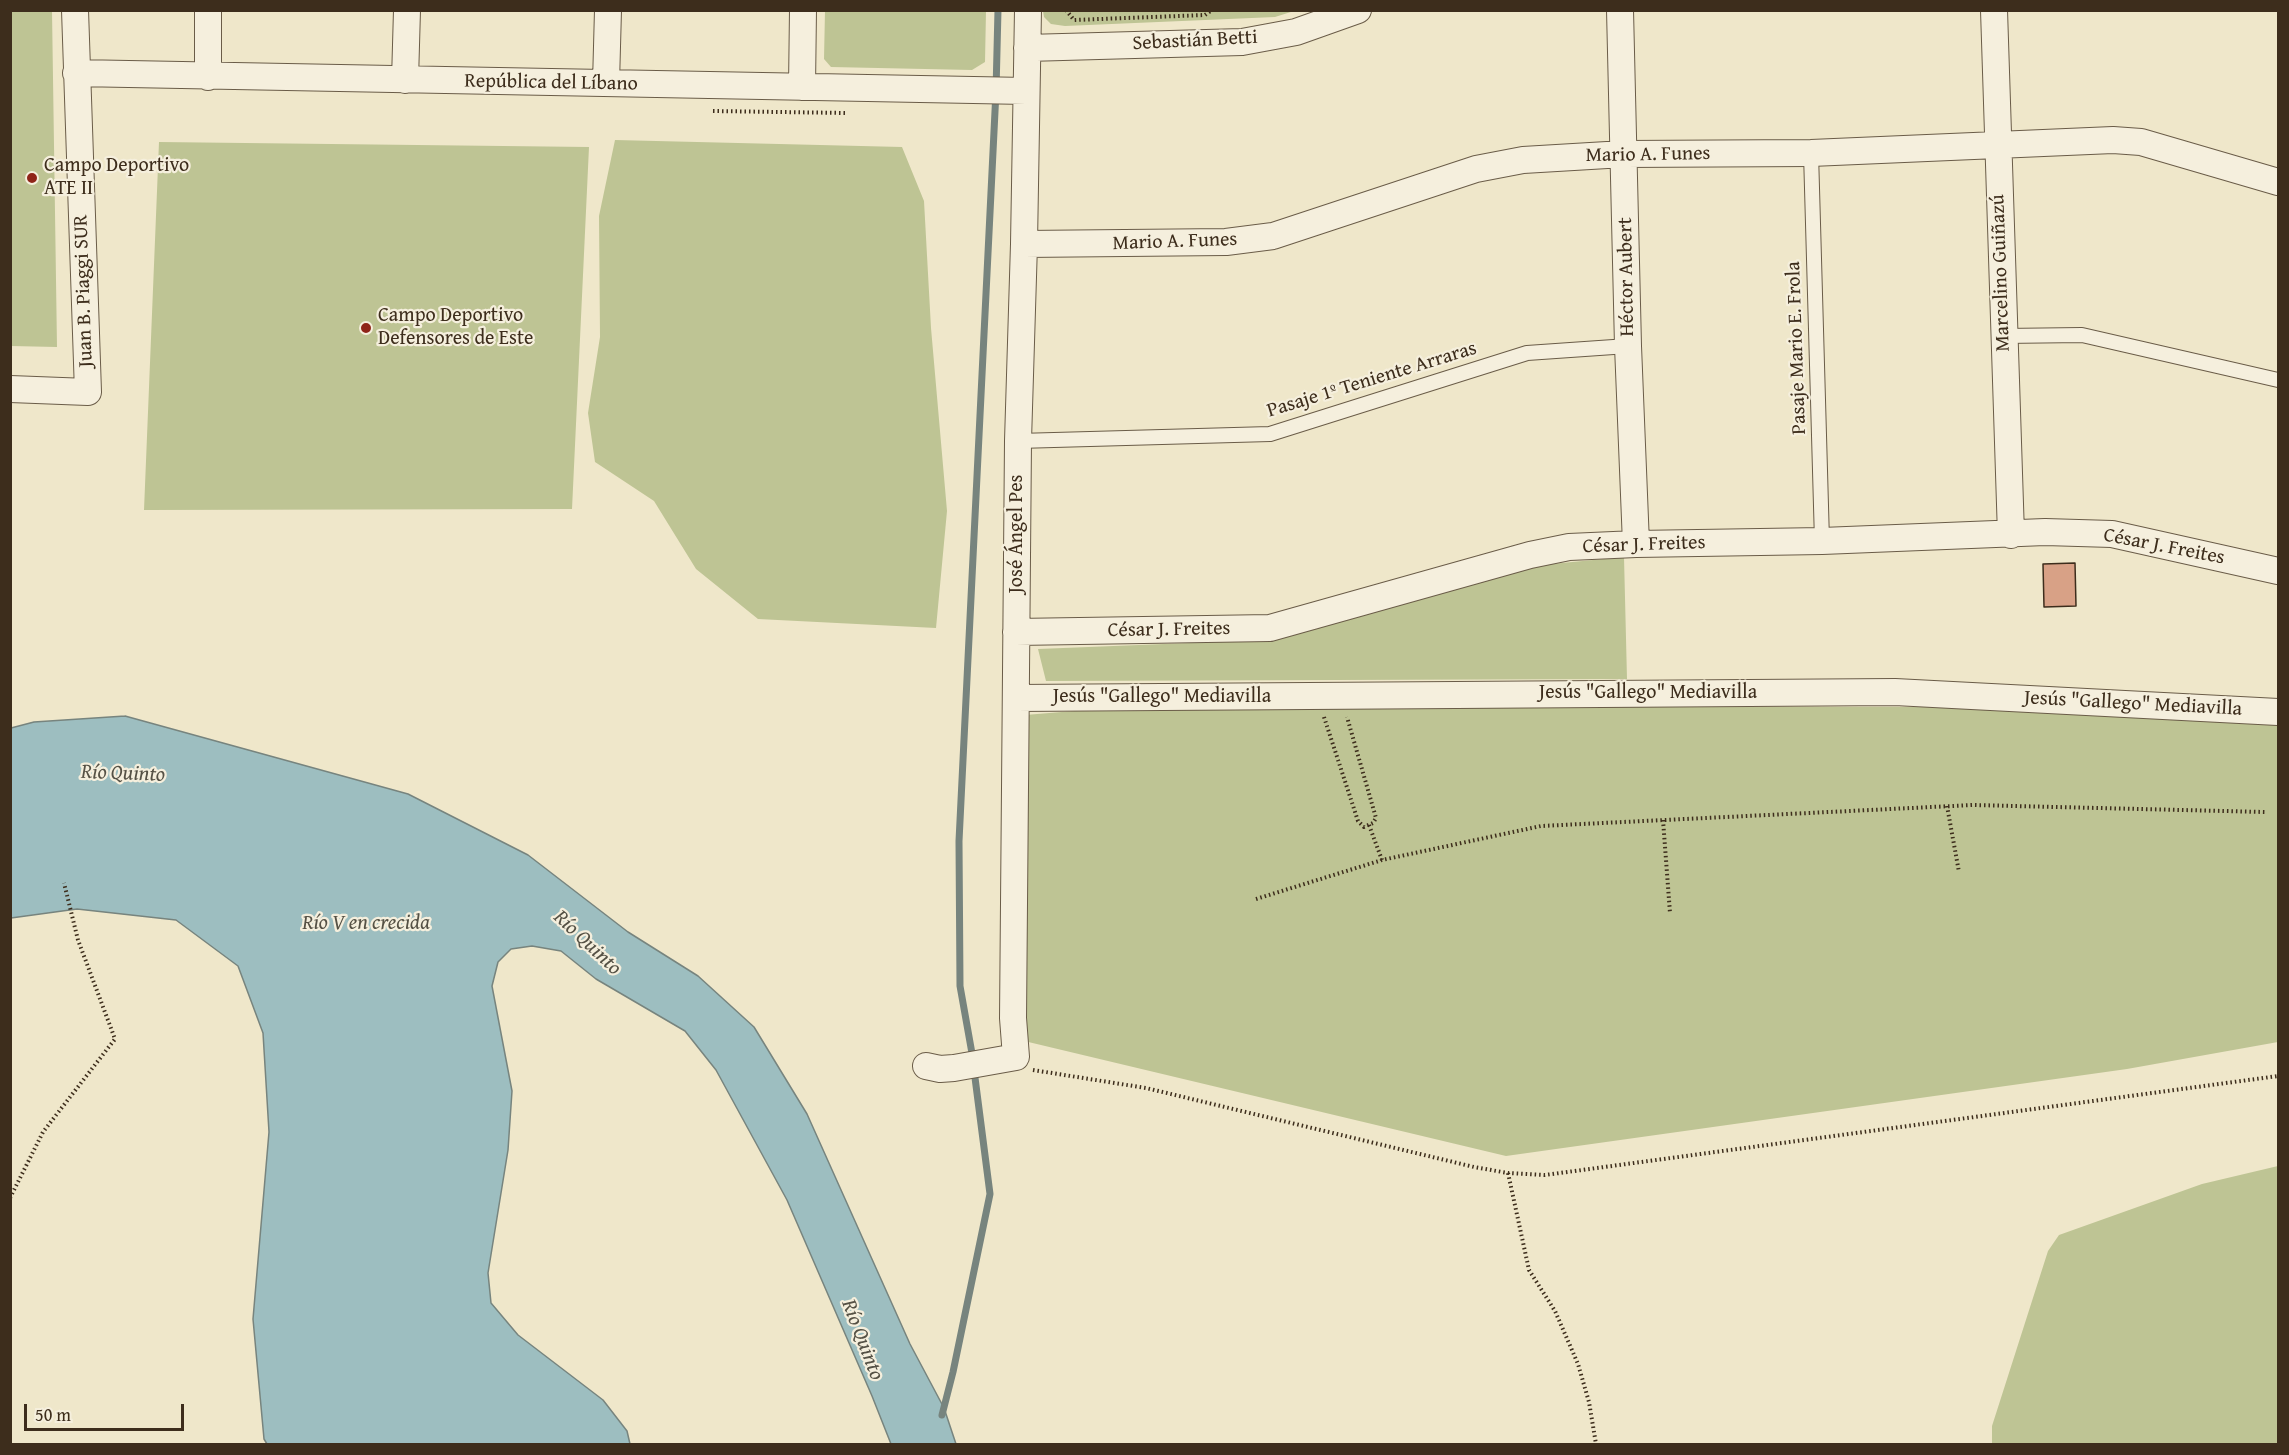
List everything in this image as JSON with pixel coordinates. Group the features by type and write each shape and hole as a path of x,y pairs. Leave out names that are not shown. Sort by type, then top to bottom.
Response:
{"street":[{"name":"Juan B. Piaggi SUR","path":"10,389 88,392 75,10"},
{"path":"208,10 208,77"},
{"path":"405,80 407,10"},
{"path":"606,83 608,10"},
{"path":"802,87 803,10"},
{"name":"José Ángel Pes","path":"1008,1059 1013,1018 1018,441 1028,10"},
{"name":"Sebastián Betti","path":"1027,48 1242,42 1296,32 1358,10"},
{"name":"Héctor Aubert","path":"1620,10 1628,346 1636,543"},
{"name":"Marcelino Guiñazú","path":"1994,10 2011,535"},
{"name":"República del Líbano","path":"76,73 1026,91"},
{"name":"Mario A. Funes","path":"1024,244 1226,242 1273,236 1476,169 1523,160 1624,154 1810,153 2112,140 2141,142 2278,182"},
{"name":"César J. Freites","path":"1016,632 1270,628 1530,555 1569,547 1636,543 1822,541 2045,532 2112,534 2278,571"},
{"name":"Jesús \"Gallego\" Mediavilla","path":"1016,698 1895,692 2278,712"},
{"path":"926,1066 940,1069 954,1068 1008,1059"}],"lane":[{"name":"Pasaje Mario E. Frola","path":"1810,153 1822,541"},
{"path":"2003,336 2082,335 2278,380"},
{"name":"Pasaje 1º Teniente Arraras","path":"1018,441 1270,434 1527,352 1628,346"}],"path":[{"path":"1066,10 1074,20 1205,15 1212,10"},
{"path":"1329,696 1376,818 1369,825 1364,826 1358,821 1329,696"},
{"path":"1256,899 1382,860 1541,826 1973,805 2265,812"},
{"path":"1947,806 1959,872"},
{"path":"1663,820 1670,913"},
{"path":"1369,825 1382,860"},
{"path":"10,1198 43,1132 115,1039 78,940 64,883"},
{"path":"1008,1059 1032,1070 1146,1088 1508,1173 1545,1175 2278,1076"},
{"path":"1508,1173 1529,1270 1555,1311 1578,1364 1589,1402 1596,1444"}],"green space":[{"name":"Campo Deportivo ATE II","path":"11,10 52,11 57,347 11,346"},
{"path":"1043,10 1294,11 1275,17 1065,26 1051,24 1044,17"},
{"path":"825,11 986,11 985,62 972,70 831,67 824,59"},
{"path":"615,140 902,147 924,201 931,328 947,511 936,628 758,619 696,569 654,501 595,462 588,413 600,337 599,216"},
{"name":"Campo Deportivo Defensores de Este","path":"159,142 589,147 572,509 144,510"},
{"path":"1624,557 1627,679 1046,681 1038,649 1265,640 1531,566"},
{"path":"1364,706 1962,707 2278,724 2278,1042 2127,1069 1506,1156 1020,1040 1025,715 1074,711"},
{"path":"2278,1166 2278,1444 1992,1444 1992,1426 2048,1251 2059,1235 2202,1184"}],"water":[{"name":"Río V en crecida","path":"125,716 408,794 528,855 628,932 698,976 754,1027 807,1114 910,1344 944,1408 956,1444 891,1444 787,1200 716,1070 685,1031 596,979 561,951 532,946 511,949 498,962 492,986 512,1091 508,1150 488,1273 491,1303 518,1335 603,1400 627,1431 630,1444 267,1444 264,1439 253,1319 269,1132 263,1033 238,966 176,920 77,909 11,918 11,728 34,722"}],"building":[{"path":"2075,563 2076,606 2044,607 2043,564"}],"waterway":[{"path":"973,1059 960,986 959,841 998,10"},
{"path":"942,1415 990,1194 974,1070"}],"place":[{"name":"Campo Deportivo ATE II","path":"32,178"},
{"name":"Campo Deportivo Defensores de Este","path":"366,328"}],"water label":[{"name":"Río Quinto","path":"123,774"},
{"name":"Río Quinto","path":"587,943"},
{"name":"Río Quinto","path":"862,1340"}]}
